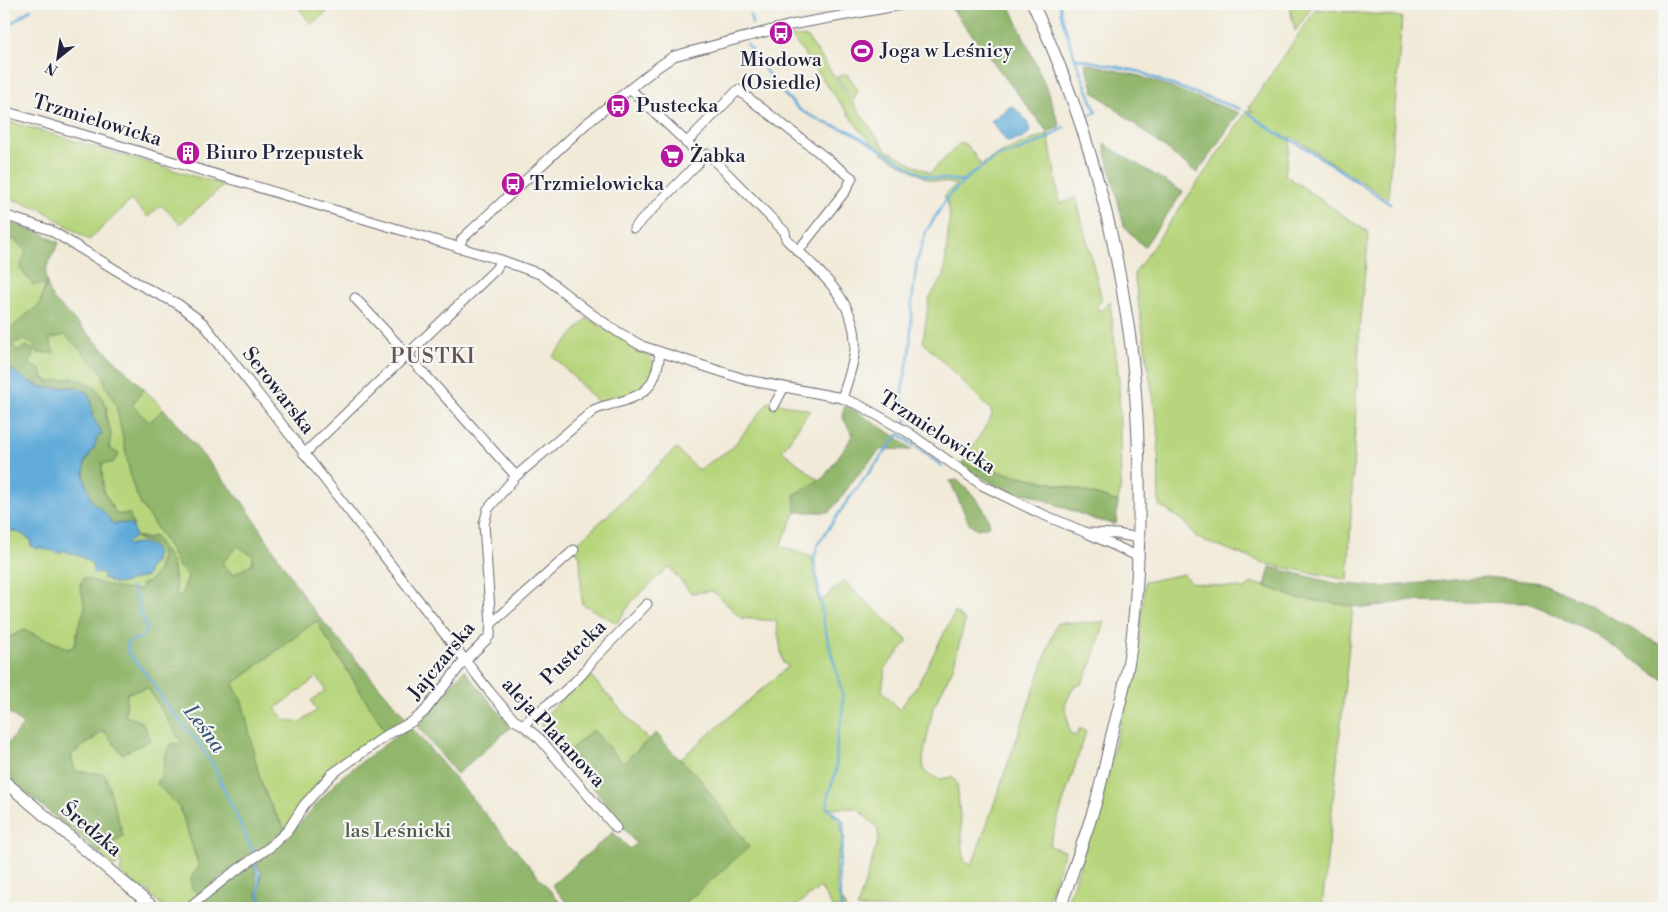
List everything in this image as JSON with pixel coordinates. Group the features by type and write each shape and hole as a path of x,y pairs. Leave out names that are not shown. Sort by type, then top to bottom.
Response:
{"main road":[{"path":"1033,4 1059,66 1101,194 1120,272 1129,327 1136,402 1140,538 1131,649 1095,803 1060,908"},
{"name":"Średzka","path":"4,781 154,908"}],"street":[{"path":"459,248 462,239 586,124 674,56 791,25 907,4"},
{"path":"630,89 701,156"},
{"path":"686,143 738,90 852,178 846,190 798,251"},
{"name":"Trzmielowicka","path":"4,112 501,260 540,274 618,332 642,346 747,380 842,398 859,405 908,433 982,485 1139,558"},
{"path":"701,156 708,154 785,232 786,239 836,289 847,306 854,335 854,350 842,398"},
{"path":"634,228 698,163 701,156"},
{"name":"Serowarska","path":"4,215 50,230 144,287 178,304 203,323 465,661"},
{"path":"304,454 496,269 501,260"},
{"path":"354,298 407,354 516,476"},
{"name":"Jajczarska","path":"188,908 227,877 270,847 288,830 304,805 332,774 380,739 413,721 424,712 465,661 487,640 490,635 491,624 484,524 488,509 516,476 594,410 601,406 635,397 647,389 655,378 660,352"},
{"path":"774,406 784,387"},
{"name":"Trzmielowicka","path":"1087,533 1117,534 1140,538"},
{"path":"491,624 574,550"},
{"name":"Pustecka","path":"523,725 563,692 588,668 591,662 646,604"},
{"name":"aleja Platanowa","path":"465,661 514,720 540,739 616,828"}],"green space":[{"path":"296,4 322,4 328,11 311,24"},
{"path":"948,4 1009,4 1043,80 1060,126 1048,133"},
{"path":"1289,4 1314,4 1295,31"},
{"path":"1316,9 1402,17 1388,199 1291,136 1285,175 1369,233 1360,318 1348,580 1267,564 1197,538 1186,523 1159,505 1158,431 1134,274 1248,110 1253,112 1249,107"},
{"path":"791,36 807,37 886,150 930,173 961,142 968,146 981,165 995,156 1048,133 1060,204 1076,197 1102,300 1096,307 1101,311 1110,302 1119,381 1121,483 1118,502 1064,486 972,467 963,462 992,416 991,410 923,342 929,298 944,276 950,214 944,196 956,184 929,180 884,154 862,133"},
{"path":"1085,63 1140,76 1239,113 1197,173 1094,92"},
{"path":"847,74 858,90 854,100 837,77"},
{"path":"4,120 224,185 180,224 161,205 148,217 131,200 89,240 41,209 4,196"},
{"path":"1104,144 1183,192 1144,247 1124,226"},
{"path":"4,221 41,233 59,243 46,270 47,282 53,299 144,389 132,405 149,422 164,409 244,504 309,605 406,718 397,727 386,732 316,621 233,684 243,705 262,785 276,815 286,830 199,894 191,888 191,877 199,867 180,808 157,784 170,744 182,743 148,688 127,693 125,716 142,722 151,740 122,754 103,730 71,755 75,771 105,774 123,836 98,853 4,774 4,748 23,725 4,708 4,644 10,637 24,630 69,649 75,645 79,624 85,608 80,584 84,578 106,585 135,590 142,589 141,585 148,582 155,575 160,565 160,551 154,545 135,537 149,539 151,536 155,537 172,562 177,597 182,595 188,576 179,567 166,542 141,505 132,483 116,404 106,386 102,372 65,335 49,339 54,353 37,353 33,344 24,340 11,343 18,351 27,346 33,350 33,357 29,364 41,370 43,378 49,382 74,378 95,386 107,407 106,417 111,434 109,448 119,454 113,463 102,463 103,490 116,514 130,514 133,527 127,523 113,524 102,510 92,502 84,477 85,462 94,448 96,438 101,430 92,417 91,401 77,387 43,387 28,381 4,366 4,332 39,306 46,284 33,285 20,268 26,252 14,239 4,239","holes":["238,546 253,556 252,564 233,575 222,563"]},
{"path":"4,239 14,239 26,252 46,284 39,306 4,332 4,264 8,259"},
{"path":"587,318 641,349 655,363 649,381 635,392 600,404 553,356"},
{"path":"65,334 102,372 106,386 116,403 132,483 141,505 166,542 179,567 188,576 182,595 177,597 172,562 155,537 151,536 149,539 138,536 138,539 157,547 161,554 154,577 146,586 136,591 121,590 84,578 80,584 86,608 79,624 75,645 69,649 24,630 10,637 4,644 4,544 7,538 6,529 20,533 31,540 31,546 38,549 40,547 60,553 62,550 82,557 93,564 93,571 96,574 101,572 106,577 117,582 147,576 149,567 155,562 155,548 146,544 129,545 126,543 134,537 133,523 116,514 103,490 102,463 109,448 111,434 106,417 107,407 95,386 74,378 49,382 28,364 11,343 24,340 53,353 49,338"},
{"path":"144,389 164,409 149,423 132,405"},
{"path":"769,401 810,410 782,451 819,480 794,495 796,512 780,546 812,557 819,603 844,581 908,641 886,667 882,690 899,710 917,686 955,612 965,621 953,668 933,708 923,758 924,772 940,779 952,777 957,783 964,860 972,864 1057,623 1105,622 1092,662 1082,684 1074,686 1065,705 1070,733 1076,736 1080,728 1086,732 1049,846 1065,851 1045,908 857,908 879,838 877,828 857,808 826,808 840,822 843,839 835,866 837,894 846,908 833,908 820,887 794,908 784,908 778,905 776,908 679,908 697,893 697,775 680,759 789,666 783,663 776,621 741,618 713,591 691,593 669,567 633,600 617,623 582,604 580,556 573,547 676,448 698,470 732,448"},
{"path":"845,405 895,436 912,450 881,449 856,477 830,512 796,512 794,495 824,477 853,436 842,416"},
{"path":"963,462 972,467 1046,482 1118,502 1116,524 1096,520 1029,494 1010,493 960,465"},
{"path":"957,480 973,495 982,507 990,526 977,529 969,523 950,481"},
{"path":"238,545 253,556 252,564 233,575 222,563"},
{"path":"1270,567 1334,583 1379,587 1486,577 1542,583 1582,601 1664,647 1664,680 1594,633 1530,603 1406,601 1366,608 1296,598 1265,586"},
{"path":"1184,574 1192,583 1245,589 1252,583 1296,598 1353,606 1322,908 1065,908 1081,867 1079,866 1102,794 1104,794 1103,791 1123,718 1122,715 1130,689 1132,689 1139,638 1141,638 1139,636 1145,582"},
{"path":"316,621 386,732 345,760 286,830 262,786 242,704 233,684","holes":["317,677 326,690 311,701 317,710 301,722 285,720 275,709"]},
{"path":"464,670 511,727 457,774 418,727 424,717"},
{"path":"588,673 648,740 623,763 593,730 563,756 541,731 541,720"},
{"path":"148,688 182,743 165,755 163,772 157,784 180,807 199,867 199,894 183,908 165,908 145,888 143,891 120,872 122,863 120,862 114,867 98,853 123,836 75,771 71,755 125,716 127,693"},
{"name":"las Leśnicki","path":"413,729 565,908 266,908 259,894 261,872 256,862 288,837 340,778 403,731"},
{"path":"593,730 623,763 656,733 673,753 697,775 749,847 679,908 571,908 552,885 613,832 630,849 636,844 567,753"},
{"path":"253,864 259,903 262,908 195,908 214,892"}],"water":[{"path":"1011,106 1024,117 1030,132 1022,139 1007,142 991,121"},
{"path":"4,366 41,387 77,388 83,390 88,395 93,417 102,435 98,435 94,448 85,462 84,477 92,502 102,510 113,524 127,523 133,527 135,537 127,543 129,545 142,543 154,549 157,556 154,558 155,562 149,567 147,576 119,584 109,582 108,579 102,579 104,575 101,572 95,574 92,564 82,557 62,550 60,554 40,547 38,549 31,546 31,540 20,533 4,528"}],"waterway":[{"path":"1060,4 1061,14 1075,58 1096,112 1087,116"},
{"path":"4,29 31,9"},
{"path":"750,14 752,24"},
{"path":"747,44 778,88 800,110 825,123 850,131 923,175 963,181"},
{"path":"1075,58 1141,72 1240,109"},
{"path":"1246,111 1276,133 1297,143 1326,161 1390,204"},
{"path":"905,412 902,391 910,350 912,301 917,261 926,232 949,195 974,172 998,156 1010,154 1044,140 1064,127"},
{"path":"905,426 906,418"},
{"path":"841,908 838,868 844,838 843,822 828,809 828,795 836,773 837,737 843,704 842,692 824,625 814,558 818,544 848,500 899,434 942,466"},
{"name":"Leśna","path":"131,587 146,624 147,629 144,634"},
{"name":"Leśna","path":"141,638 127,643 128,652 153,683 164,701 200,745 214,767 253,852"},
{"name":"Leśna","path":"255,864 258,870 259,896 263,908"}],"place":[{"name":"Miodowa (Osiedle)","path":"781,33"},
{"name":"Joga w Leśnicy","path":"862,51"},
{"name":"Pustecka","path":"618,106"},
{"name":"Biuro Przepustek","path":"188,153"},
{"name":"Żabka","path":"672,156"},
{"name":"Trzmielowicka","path":"513,184"}],"district":[{"name":"PUSTKI","path":"433,357"}]}
